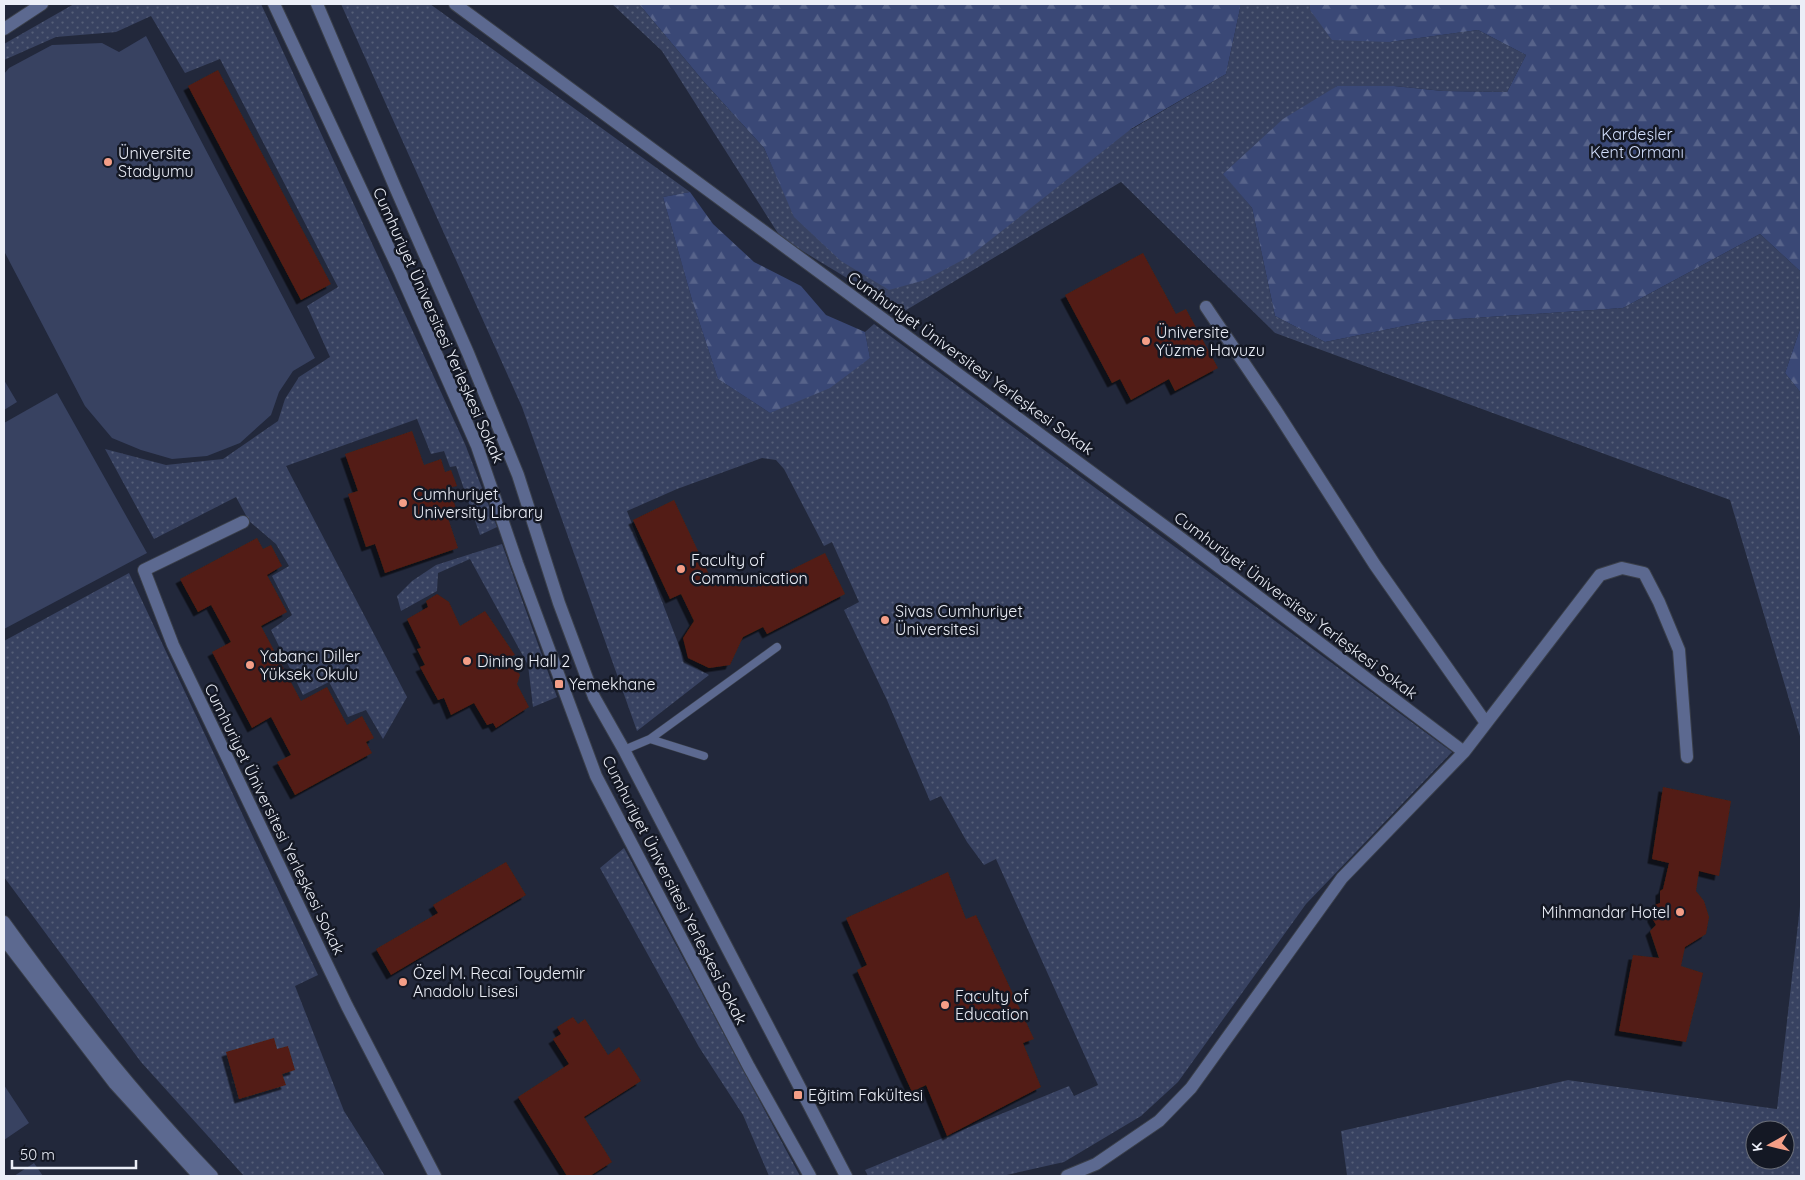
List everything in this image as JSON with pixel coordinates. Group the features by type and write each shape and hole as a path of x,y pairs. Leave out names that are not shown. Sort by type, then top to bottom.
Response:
{"street":[{"path":"4,29 42,4"},
{"name":"Cumhuriyet Üniversitesi Yerleşkesi Sokak","path":"274,4 400,272 477,446 517,563 596,776 749,1067 810,1176"},
{"name":"Cumhuriyet Üniversitesi Yerleşkesi Sokak","path":"318,4 468,353 518,475 559,603 594,697 624,750 846,1176"},
{"name":"Cumhuriyet Üniversitesi Yerleşkesi Sokak","path":"456,4 1178,536 1464,752"},
{"path":"1206,308 1275,409 1375,564 1486,724"},
{"name":"Cumhuriyet Üniversitesi Yerleşkesi Sokak","path":"243,522 144,570 173,646 347,1006 435,1176"},
{"path":"1067,1176 1096,1164 1159,1121 1191,1088 1342,878 1464,752 1600,575 1622,568 1644,573 1659,602 1679,650 1688,757"},
{"path":"4,922 58,997 123,1078 212,1176"},
{"path":"4,939 115,1084 199,1176"}],"lane":[{"path":"624,750 650,739 777,647"},
{"path":"650,739 704,756"}],"shaded area":[{"name":"Sivas Cumhuriyet Üniversitesi","path":"4,4 612,4 662,51 903,312 1121,182 1275,333 1730,500 1801,740 1801,897 1777,1109 1568,1080 1341,1131 1347,1176 4,1176"},
{"path":"74,4 261,4 465,444 497,527 480,535 456,466 450,467 444,451 431,454 417,419 286,466 407,697 383,739 366,710 348,717 329,682 303,695 271,630 292,615 272,576 289,566 276,544 249,521 236,497 154,539 105,449 166,465 223,459 278,421 285,399 299,377 330,357 307,306 338,287 220,59 185,73 151,16 116,32 56,37 4,60 4,44"},
{"path":"341,4 430,4 690,192 663,197 692,300 718,379 770,413 870,358 865,332 874,324 1452,752 1306,904 1178,1082 1141,1116 1064,1162 1002,1176 868,1176 865,1170 1069,1086 1074,1096 1098,1085 996,859 984,865 967,842 941,796 930,801 887,700 844,610 859,602 832,542 824,546 784,469 776,460 762,458 677,489 627,511 685,661 709,675 637,731 522,407"},
{"path":"612,4 639,4 704,82 764,148 795,217 1132,129 1226,74 1241,4 1310,4 1310,10 1390,42 1478,30 1526,55 1507,92 1443,91 1394,86 1337,86 1224,174 1252,208 1275,316 1325,342 1429,321 1623,308 1760,234 1801,272 1801,326 1785,373 1801,393 1801,740 1730,500 1275,333 1121,182 903,312 781,238 662,51"},
{"name":"Üniversite Stadyumu","path":"146,36 315,358 293,371 279,392 271,415 240,443 207,456 172,459 141,450 112,438 85,406 4,251 4,74 9,68 52,45 102,43 119,52"},
{"path":"4,380 17,402 4,410"},
{"path":"57,393 147,553 4,629 4,423"},
{"path":"502,544 557,697 533,707 528,665 470,559 438,573 437,591 401,611 397,596 412,581 436,565"},
{"path":"129,573 318,975 295,986 344,1111 385,1176 244,1176 141,1062 4,877 4,641"},
{"path":"624,848 800,1176 769,1176 743,1115 699,1047 600,868"},
{"path":"1801,897 1801,1176 1347,1176 1341,1131 1568,1080 1777,1109"},
{"path":"4,1085 29,1123 4,1140"},
{"path":"34,1163 43,1176 14,1176"}],"green space":[{"path":"639,4 1241,4 1226,74 1131,129 970,256 925,280 889,290 841,261 794,217 764,148 704,82"},
{"name":"Kardeşler Kent Ormanı","path":"1310,4 1801,4 1801,272 1760,234 1623,308 1429,321 1325,342 1275,316 1252,208 1223,174 1283,119 1337,86 1394,86 1443,91 1507,92 1526,55 1478,30 1390,42 1332,40 1310,10"},
{"path":"690,192 713,224 754,262 801,286 826,315 865,332 870,358 830,388 770,413 718,379 692,300 663,197"},
{"path":"1801,326 1801,393 1785,373"}],"building":[{"path":"218,70 331,284 301,300 188,86"},
{"name":"Üniversite Yüzme Havuzu","path":"1143,253 1176,314 1186,309 1218,368 1175,391 1169,379 1131,400 1120,379 1112,383 1065,295"},
{"name":"Cumhuriyet University Library","path":"412,431 424,465 441,459 445,472 451,470 457,486 449,488 457,511 447,515 458,548 385,573 375,544 366,547 348,494 358,491 345,454"},
{"name":"Faculty of Communication","path":"674,500 714,585 756,587 825,553 845,594 767,634 763,627 743,637 730,665 709,668 688,658 683,638 694,621 681,594 670,599 633,520"},
{"name":"Yabancı Diller Yüksek Okulu","path":"257,538 263,549 271,545 282,566 267,575 287,612 261,626 301,701 327,687 347,725 362,716 374,738 366,742 372,753 295,795 277,762 291,755 271,717 252,728 212,652 231,642 211,605 198,612 180,579"},
{"name":"Dining Hall 2","path":"437,594 449,602 460,626 485,611 515,655 509,657 520,675 517,684 529,707 496,728 493,723 487,725 474,703 451,715 444,698 438,700 420,667 425,665 417,649 421,648 407,619 428,607 426,601"},
{"name":"Mihmandar Hotel","path":"1663,787 1731,801 1719,876 1699,871 1696,891 1704,901 1709,917 1706,934 1685,947 1681,966 1703,973 1686,1042 1619,1031 1633,955 1659,958 1650,931 1656,925 1652,918 1652,906 1660,903 1660,891 1663,889 1669,863 1652,859"},
{"path":"506,862 526,895 391,975 376,949 438,913 433,905"},
{"name":"Faculty of Education","path":"948,872 966,919 976,915 1034,1039 1023,1043 1041,1087 947,1136 926,1085 912,1092 857,970 867,965 846,918"},
{"path":"573,1017 578,1024 585,1019 608,1055 619,1047 641,1081 584,1117 612,1162 590,1176 567,1176 518,1097 569,1064 553,1039 561,1034 557,1027"},
{"path":"274,1038 277,1049 288,1046 295,1070 282,1074 286,1085 239,1099 226,1052"}],"place":[{"name":"Üniversite Stadyumu","path":"108,162"},
{"name":"Üniversite Yüzme Havuzu","path":"1146,341"},
{"name":"Cumhuriyet University Library","path":"403,503"},
{"name":"Faculty of Communication","path":"681,569"},
{"name":"Sivas Cumhuriyet Üniversitesi","path":"885,620"},
{"name":"Dining Hall 2","path":"467,661"},
{"name":"Yabancı Diller Yüksek Okulu","path":"250,665"},
{"name":"Yemekhane","path":"559,684"},
{"name":"Mihmandar Hotel","path":"1680,912"},
{"name":"Özel M. Recai Toydemir Anadolu Lisesi","path":"403,982"},
{"name":"Faculty of Education","path":"945,1005"},
{"name":"Eğitim Fakültesi","path":"798,1095"}]}
